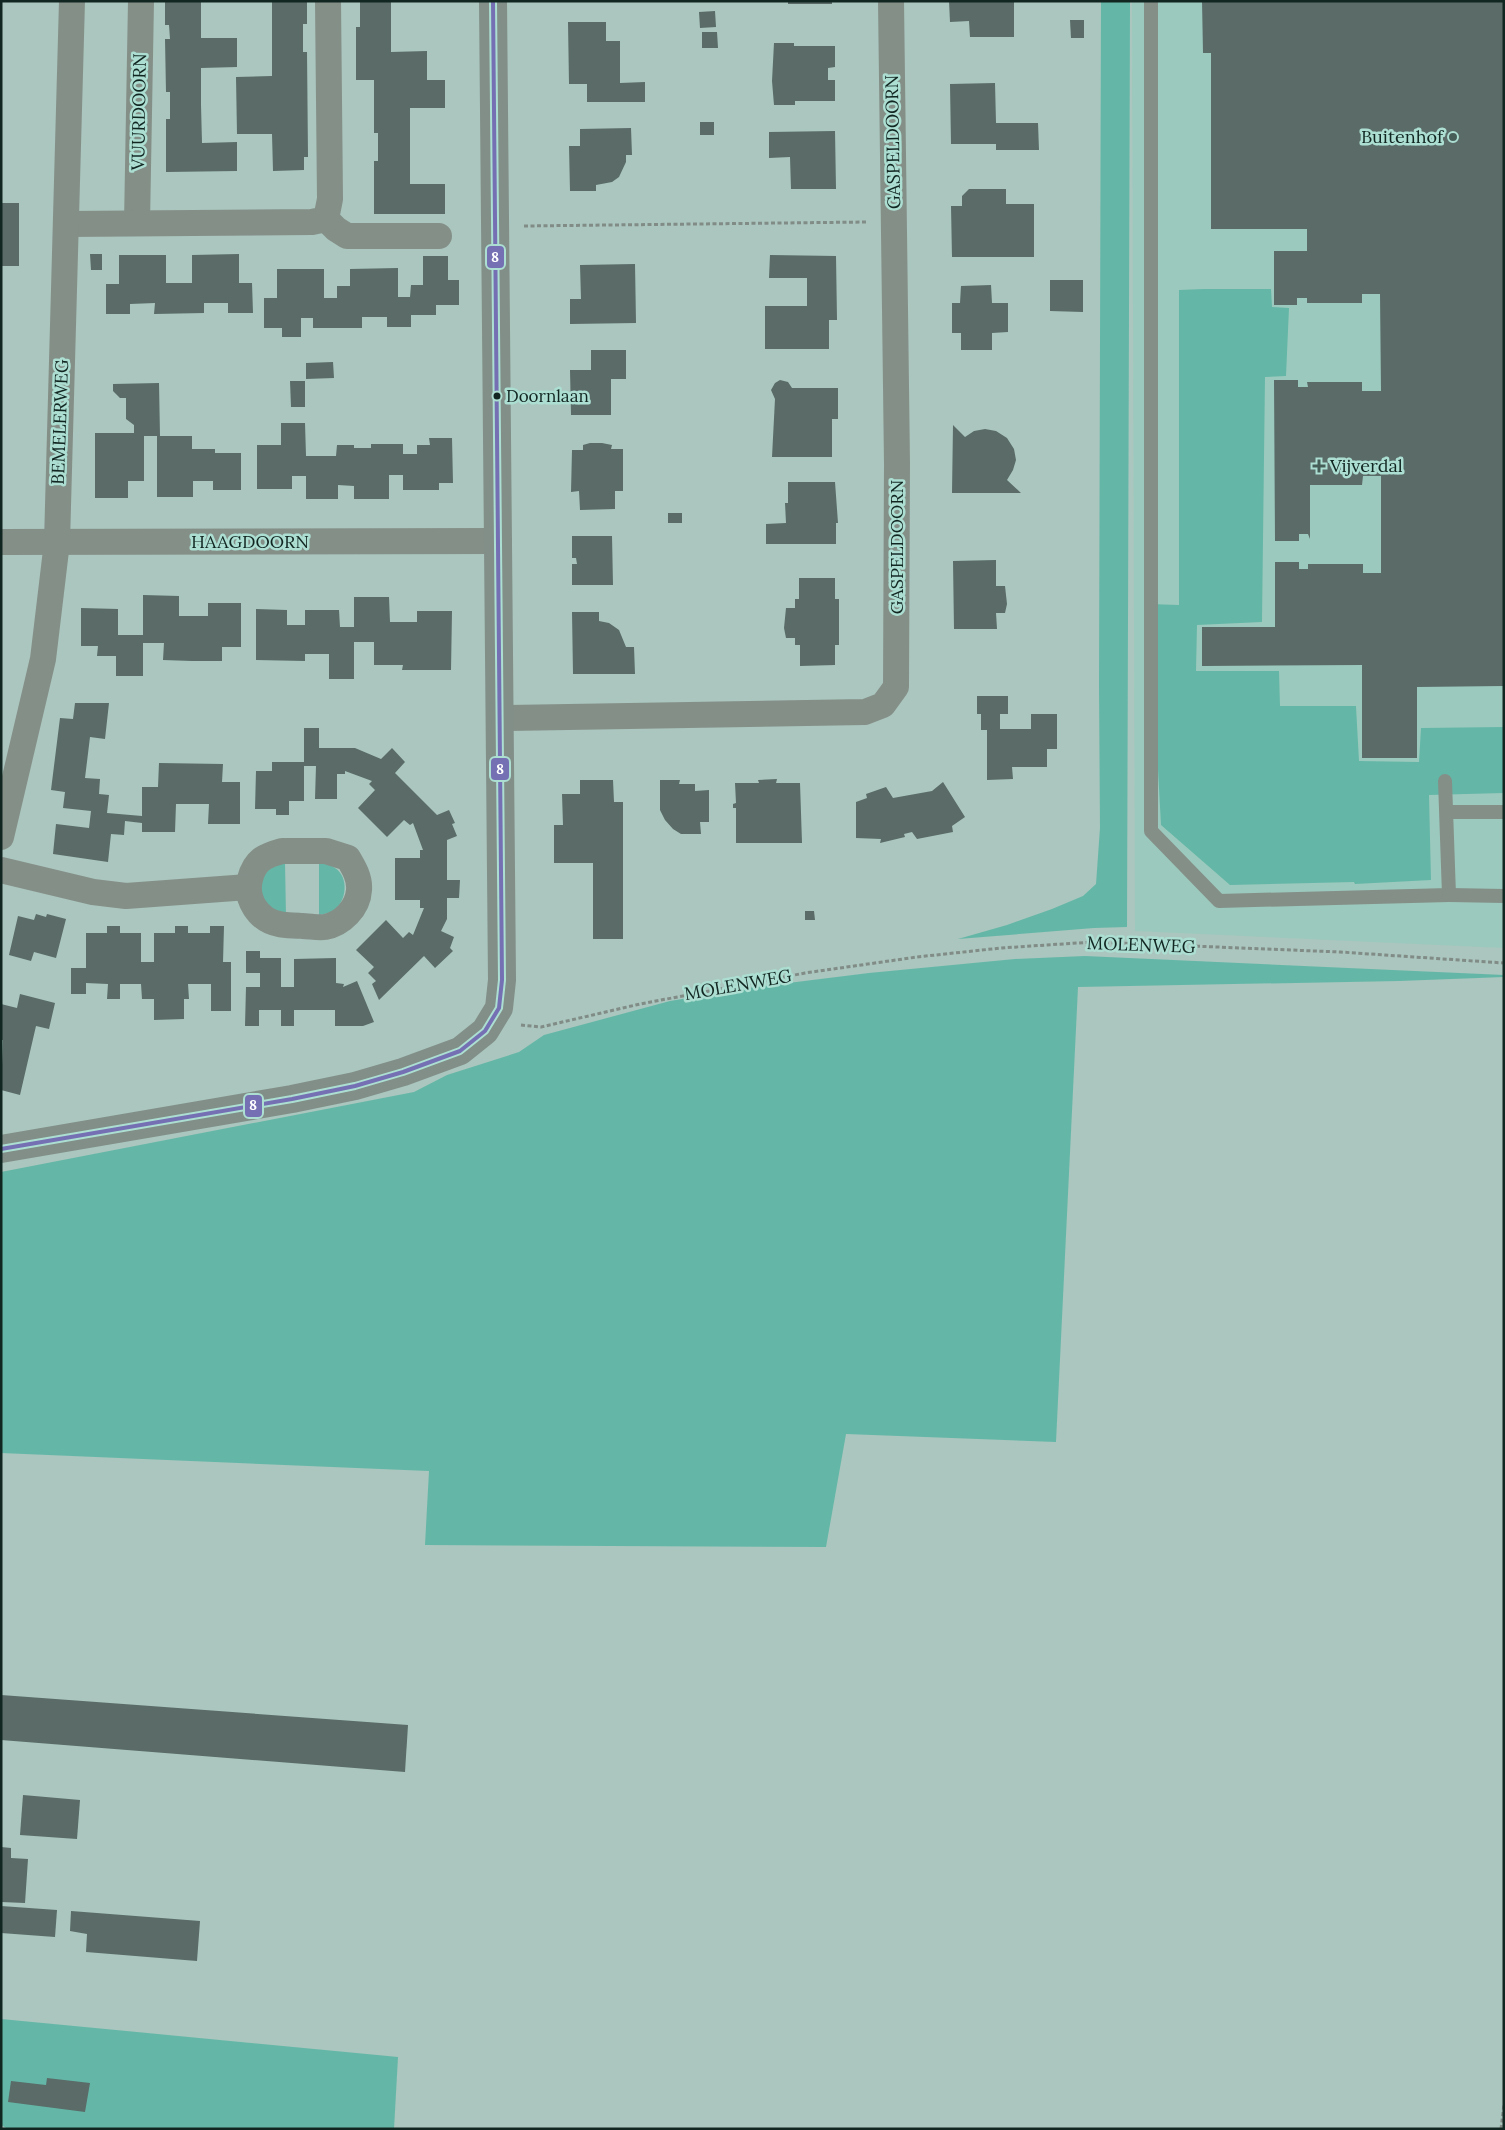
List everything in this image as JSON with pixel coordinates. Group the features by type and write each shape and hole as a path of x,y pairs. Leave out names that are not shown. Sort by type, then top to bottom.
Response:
{"street":[{"name":"BEMELERWEG","path":"1,837 43,660 57,542 72,1"},
{"name":"VUURDOORN","path":"137,223 141,1"},
{"path":"326,218 330,199 328,1"},
{"path":"1,1149 292,1099 380,1080 460,1050 485,1031 494,1018 502,995 502,980 494,1"},
{"name":"GASPELDOORN","path":"501,718 865,712 883,705 896,687 897,463 892,1"},
{"path":"67,224 312,222 326,218"},
{"path":"326,218 336,229 347,236 439,236"},
{"name":"HAAGDOORN","path":"1,542 499,542"},
{"path":"1,870 76,889 126,896 248,887"}],"lane":[{"path":"1151,1 1151,831 1219,901 1449,895 1504,896"},
{"path":"1446,781 1449,895"},
{"path":"1447,812 1504,812"}],"path":[{"path":"496,226 894,222"},
{"name":"MOLENWEG","path":"494,1018 511,1024 541,1027 640,1004 805,972 992,949 1093,942 1340,952 1504,962"},
{"path":"1501,2129 1504,2104"}],"shaded area":[{"name":"Vijverdal","path":"1132,1 1504,1 1504,948 1135,931"}],"green space":[{"path":"1101,1 1130,1 1127,927 958,939 1007,925 1052,909 1083,896 1096,884 1100,828"},
{"path":"1271,289 1272,307 1289,308 1286,376 1265,377 1262,622 1197,625 1196,671 1279,671 1280,706 1356,706 1359,761 1419,762 1421,728 1504,727 1504,793 1429,795 1431,880 1355,884 1354,882 1230,885 1161,825 1149,604 1179,605 1179,290"},
{"path":"319,862 333,867 340,872 345,889 342,901 334,910 319,915"},
{"path":"285,863 286,916 278,915 261,897 265,874 272,868"},
{"path":"1085,956 1504,975 1504,977 1399,981 1078,987 1056,1442 846,1434 826,1547 425,1545 429,1471 1,1453 1,1172 414,1092 447,1075 519,1052 544,1035 670,1001 755,987 869,973 1015,959"},
{"path":"1,2019 398,2057 394,2129 8,2129 1,2125"}],"building":[{"path":"165,1 201,1 201,38 237,38 237,67 201,68 201,105 202,143 237,142 237,171 166,172 166,119 170,119 170,92 166,92 165,39 170,39 169,25 165,25"},
{"path":"272,1 307,1 307,24 303,24 303,52 307,52 308,157 304,157 304,170 273,171 272,134 237,134 236,77 272,76"},
{"path":"360,1 391,1 391,52 427,51 427,80 445,80 445,108 410,108 410,184 445,184 445,214 374,214 374,161 378,161 378,133 374,133 374,80 356,80 356,27 360,27"},
{"path":"788,1 832,1 832,4 788,4"},
{"path":"949,1 1014,1 1014,37 970,37 969,21 950,22"},
{"path":"1202,1 1504,1 1504,686 1417,687 1417,758 1362,758 1362,665 1202,666 1202,627 1275,627 1275,562 1299,562 1299,569 1308,569 1308,564 1363,564 1363,573 1381,573 1381,476 1363,476 1362,485 1310,485 1310,539 1308,534 1299,534 1299,541 1275,541 1274,380 1298,380 1298,387 1308,387 1307,382 1362,382 1362,391 1381,391 1380,294 1362,294 1362,303 1307,303 1307,298 1297,298 1297,305 1274,305 1274,251 1307,251 1307,229 1211,229 1211,53 1203,53"},
{"path":"715,11 716,27 700,28 699,12"},
{"path":"1070,20 1084,20 1084,38 1071,38"},
{"path":"568,22 606,22 606,41 620,41 620,83 645,82 645,102 587,102 587,84 569,84"},
{"path":"702,32 717,32 718,48 702,48"},
{"path":"774,43 794,43 794,46 835,46 835,67 828,68 828,80 835,80 835,101 795,101 795,105 774,105 772,81"},
{"path":"995,83 996,123 1038,123 1039,150 996,150 996,144 951,144 950,84"},
{"path":"700,122 714,122 714,135 700,135"},
{"path":"631,128 632,155 626,155 626,162 619,177 612,182 596,185 596,191 570,191 569,146 580,146 580,129"},
{"path":"835,131 836,189 791,189 790,157 769,158 769,132"},
{"path":"969,189 1006,189 1006,204 1034,204 1034,257 952,257 951,206 962,206 962,196"},
{"path":"1,203 19,203 19,266 1,266"},
{"path":"90,254 102,254 102,270 91,270"},
{"path":"239,254 239,283 252,283 253,313 228,313 228,303 204,303 204,313 154,314 155,303 130,304 130,314 106,314 106,284 119,284 119,255 166,255 166,283 192,283 192,255"},
{"path":"770,255 836,256 837,320 829,320 829,349 765,349 765,306 807,306 807,278 769,278"},
{"path":"423,256 448,256 448,280 459,280 459,305 436,305 436,315 411,315 411,327 387,327 387,317 362,317 362,328 313,328 313,318 301,318 301,337 282,337 282,328 264,328 264,298 277,298 277,269 324,269 324,298 337,298 337,286 350,286 350,269 398,268 398,297 410,297 411,285 423,285"},
{"path":"635,264 636,323 570,324 570,299 581,299 580,265"},
{"path":"1050,280 1083,280 1083,312 1050,311"},
{"path":"991,285 992,303 1008,303 1008,332 992,333 992,350 961,350 961,333 952,333 952,303 960,303 961,286"},
{"path":"591,350 626,350 626,379 611,379 611,415 571,415 570,370 591,370"},
{"path":"333,362 334,378 306,379 306,363"},
{"path":"780,380 788,382 792,388 838,388 838,419 832,419 832,457 772,457 775,399 771,390 775,383"},
{"path":"290,381 305,381 305,407 291,407"},
{"path":"159,383 160,436 192,436 192,449 215,449 215,453 241,453 241,490 213,490 213,481 193,481 193,497 157,497 157,436 144,436 144,481 128,481 128,498 95,498 95,433 134,433 134,425 126,419 126,398 120,398 113,391 113,384"},
{"path":"281,423 305,423 306,456 336,456 337,445 371,448 371,444 403,444 403,454 417,454 417,445 430,445 429,438 452,438 453,483 439,483 439,490 403,490 403,475 389,475 389,499 354,499 354,486 338,485 338,499 306,499 306,476 292,476 292,489 257,489 257,445 281,445"},
{"path":"953,425 965,437 974,431 985,429 996,431 1007,438 1014,449 1016,460 1007,480 1021,493 952,493"},
{"path":"590,443 612,445 611,449 623,449 623,491 615,491 615,509 580,510 579,491 571,492 572,450 583,450 583,445"},
{"path":"788,482 835,482 838,523 836,523 836,544 766,544 766,524 786,523 785,503 788,503"},
{"path":"668,513 682,513 682,523 668,523"},
{"path":"572,536 612,536 613,585 572,585 572,564 577,564 576,558 572,558"},
{"path":"996,560 996,586 1005,586 1007,604 1005,613 996,613 997,629 954,629 953,561"},
{"path":"799,578 835,578 835,599 839,599 839,645 835,645 835,665 800,666 800,645 795,645 795,638 786,638 784,628 786,608 795,608 795,599 799,599"},
{"path":"143,595 179,596 179,616 208,616 208,603 241,603 241,647 222,647 222,661 163,660 164,643 143,643 143,676 116,676 116,656 97,656 98,646 81,646 81,608 118,609 118,635 143,635"},
{"path":"354,597 389,597 390,622 417,622 417,611 452,611 451,670 402,670 403,665 374,665 374,642 354,642 354,679 329,679 329,654 305,654 305,661 256,660 256,609 287,610 287,625 305,625 305,610 339,610 340,627 354,627"},
{"path":"572,612 599,612 599,621 609,623 619,630 626,647 634,647 635,674 573,674"},
{"path":"977,696 1008,696 1008,714 1000,714 1000,729 1031,729 1031,714 1057,714 1057,749 1047,749 1047,767 1012,767 1013,779 987,780 987,730 981,730 981,714 977,714"},
{"path":"75,703 109,703 105,739 90,737 85,778 100,779 99,794 109,795 107,813 142,816 142,787 158,787 159,763 223,764 222,782 240,782 240,824 208,824 209,804 176,804 175,832 142,832 142,823 125,821 124,835 111,834 108,862 53,854 56,824 89,828 91,811 63,808 65,792 51,790 60,718 73,719"},
{"path":"304,728 319,728 319,748 355,748 381,759 392,748 405,762 395,773 437,815 449,810 455,823 452,824 457,836 447,840 447,880 460,880 459,898 447,898 447,919 441,931 454,937 450,948 453,951 435,968 424,956 379,1000 372,984 376,981 368,973 374,967 356,950 386,920 403,938 409,932 413,935 424,908 420,908 420,900 395,900 395,858 420,858 420,850 423,850 413,823 410,825 404,820 387,837 358,808 375,790 369,784 372,781 345,771 345,774 337,774 337,799 315,799 316,766 304,766 304,801 289,801 289,815 276,815 276,809 255,809 256,771 272,771 272,762 304,762"},
{"path":"777,779 776,783 800,783 802,843 736,843 736,808 733,808 733,804 736,803 735,783 759,783 758,780"},
{"path":"580,780 613,780 614,802 623,802 623,939 593,939 593,863 554,863 554,825 563,825 562,794 580,794"},
{"path":"660,780 680,780 679,784 695,784 695,791 709,790 709,822 700,822 701,834 681,834 673,829 665,820 660,810"},
{"path":"943,782 965,817 952,826 953,832 917,839 912,832 904,834 905,837 880,843 881,839 856,838 856,802 867,798 866,794 886,787 893,798 932,791"},
{"path":"805,911 814,911 815,920 805,920"},
{"path":"36,914 46,917 47,914 66,919 56,958 34,952 31,961 9,955 18,916 34,920"},
{"path":"107,926 120,926 120,933 141,933 141,962 154,962 154,933 175,933 175,926 188,926 188,933 210,933 210,926 224,926 223,962 231,962 231,1011 211,1011 211,984 188,984 189,999 184,999 184,1019 154,1020 154,999 142,999 141,984 120,984 120,999 107,999 108,984 86,983 86,994 71,994 71,968 86,968 86,933 107,933"},
{"path":"246,951 260,951 260,958 281,958 281,987 294,987 294,959 336,958 336,983 344,984 343,987 357,981 374,1022 363,1026 335,1026 335,1010 294,1010 294,1026 281,1026 281,1010 259,1010 259,1026 245,1026 246,987 260,987 260,973 246,973"},
{"path":"20,994 55,1003 49,1029 36,1026 20,1095 1,1090 3,1040 1,1040 1,1004 17,1008"},
{"path":"1,1695 408,1725 405,1772 1,1740"},
{"path":"23,1795 80,1800 77,1839 20,1835"},
{"path":"1,1847 11,1848 11,1858 28,1859 25,1903 1,1902"},
{"path":"1,1906 57,1910 55,1937 1,1933"},
{"path":"71,1911 200,1921 197,1961 86,1952 87,1934 70,1931"},
{"path":"47,2078 90,2083 85,2112 8,2102 11,2081 46,2085"}],"transit line":[{"name":"8","path":"1,1149 292,1099 355,1086 403,1072 460,1051 485,1031 499,1008 502,980 493,1"}],"place":[{"name":"Buitenhof","path":"1453,137"},
{"name":"Doornlaan","path":"497,396"},
{"name":"Vijverdal","path":"1319,466"}]}
